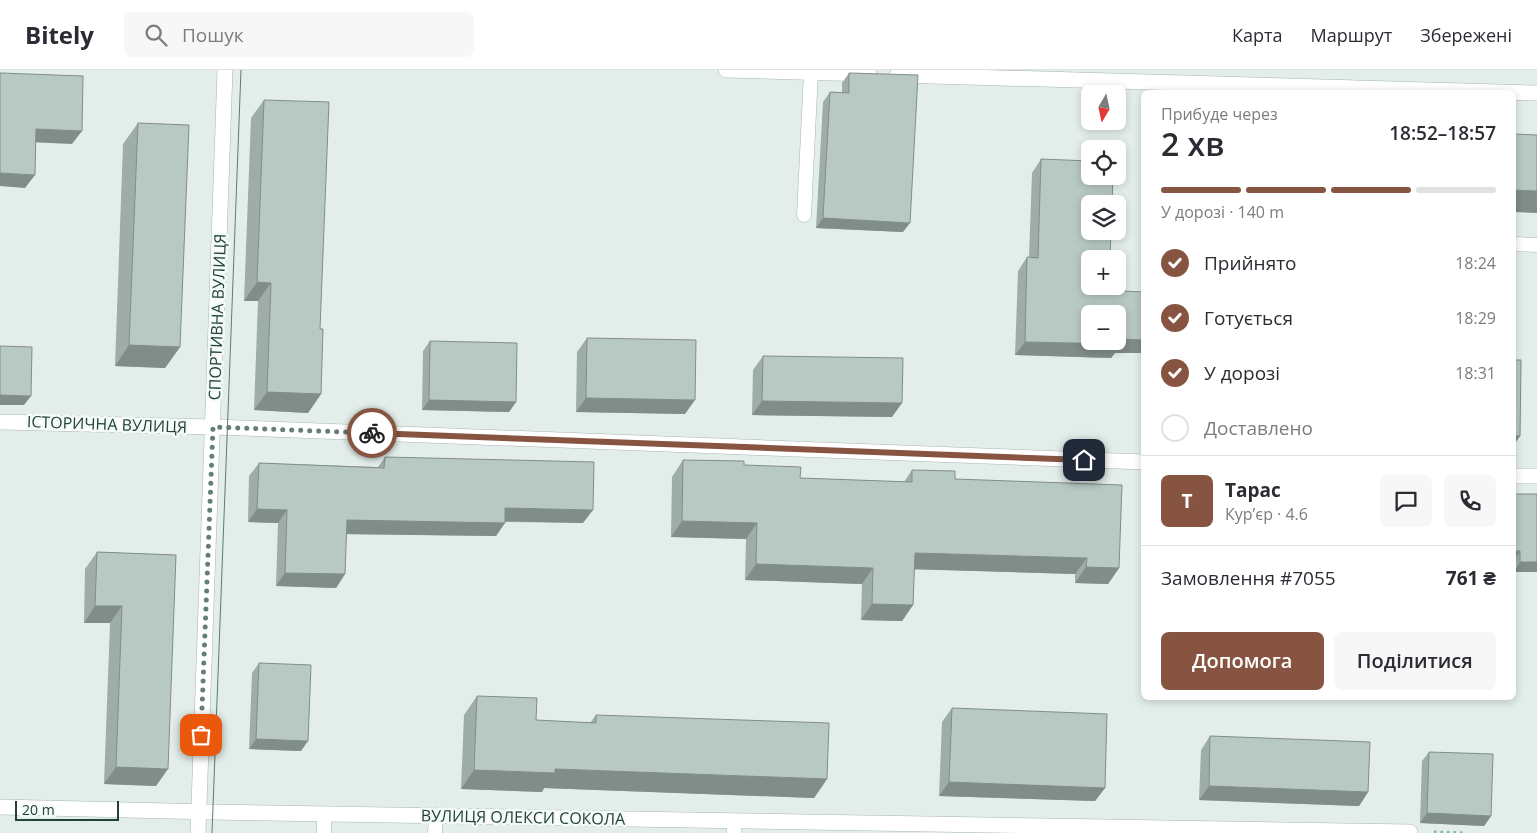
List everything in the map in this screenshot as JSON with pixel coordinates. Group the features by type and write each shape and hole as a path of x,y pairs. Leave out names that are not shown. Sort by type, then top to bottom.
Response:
{"street":[{"name":"СПОРТИВНА ВУЛИЦЯ","path":"198,833 225,70"},
{"path":"726,70 1327,90"},
{"path":"1516,93 1537,93"},
{"name":"ІСТОРИЧНА ВУЛИЦЯ","path":"0,422 213,427 1141,462"},
{"path":"1516,476 1537,476"},
{"name":"ВУЛИЦЯ ОЛЕКСИ СОКОЛА","path":"0,807 436,816 734,827 1410,833"}],"lane":[{"path":"804,215 811,72"},
{"path":"1516,244 1537,245"},
{"path":"324,814 324,833"},
{"path":"435,833 436,816"}],"path":[{"path":"1410,833 1466,833"}],"building":[{"path":"0,73 83,76 82,131 36,129 35,175 0,173"},
{"path":"849,73 918,75 910,223 823,218 830,92 849,93"},
{"path":"264,100 329,102 320,329 323,329 321,394 267,392 271,283 257,282"},
{"path":"138,123 189,125 180,347 129,345"},
{"path":"1516,134 1537,135 1537,191 1516,190"},
{"path":"1041,159 1081,161 1081,185 1113,185 1112,195 1081,195 1081,240 1111,240 1110,250 1081,250 1081,295 1126,295 1126,291 1141,292 1141,340 1126,339 1126,305 1081,305 1081,343 1025,342 1027,257 1038,258"},
{"path":"587,338 696,340 695,400 586,398"},
{"path":"430,341 517,343 516,402 429,400"},
{"path":"0,346 32,347 31,396 0,395"},
{"path":"763,356 903,358 902,403 762,401"},
{"path":"1516,360 1521,360 1520,436 1516,436"},
{"path":"385,457 594,462 593,510 505,508 505,523 347,520 345,574 285,573 287,510 257,509 259,463 384,468"},
{"path":"683,460 744,461 744,465 801,467 800,478 912,482 912,470 955,471 955,479 1122,485 1119,568 1086,567 1087,558 915,553 913,605 872,604 873,568 756,564 757,523 682,521"},
{"path":"1516,494 1537,494 1537,562 1520,562 1520,551 1516,551"},
{"path":"97,552 176,555 168,769 116,767 122,606 95,606"},
{"path":"259,663 311,665 308,741 256,739"},
{"path":"477,696 537,698 536,720 596,723 596,715 829,723 827,779 555,769 555,773 474,770"},
{"path":"952,708 1107,714 1105,788 949,782"},
{"path":"1210,736 1370,742 1368,792 1209,786"},
{"path":"1429,752 1493,754 1491,816 1427,813"}],"tram line":[{"path":"212,833 241,70"}],"way so far":[{"path":"201,735 213,427 372,433"}],"route":[{"path":"372,433 1084,460"}]}
